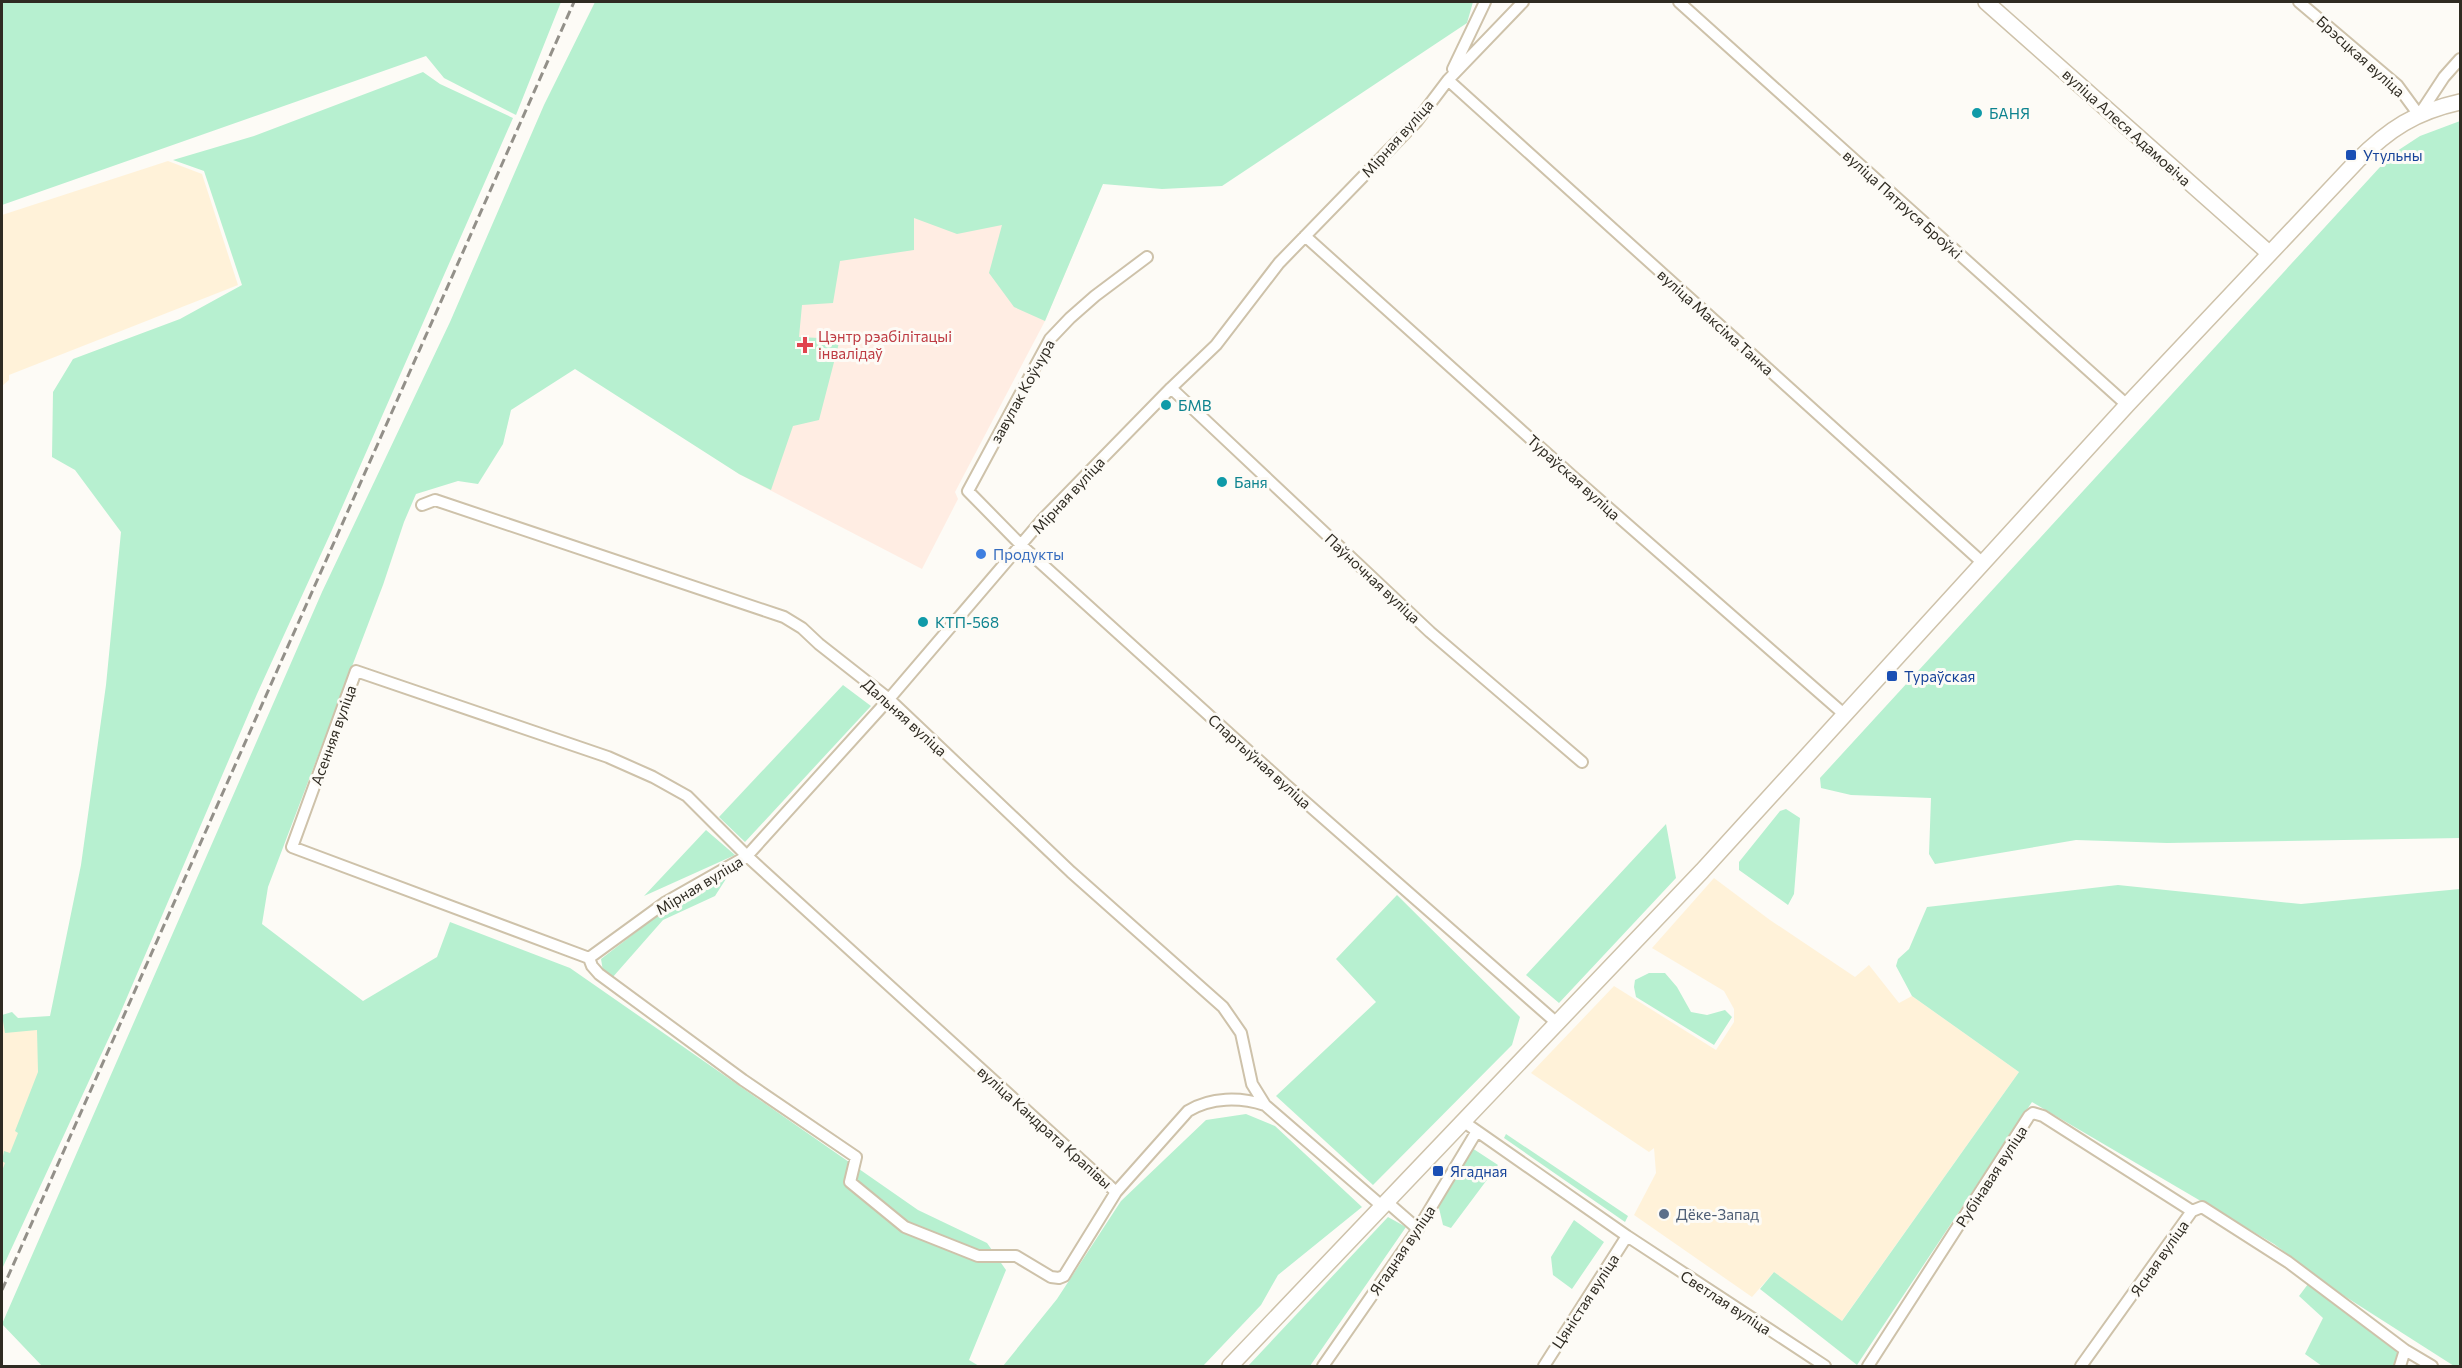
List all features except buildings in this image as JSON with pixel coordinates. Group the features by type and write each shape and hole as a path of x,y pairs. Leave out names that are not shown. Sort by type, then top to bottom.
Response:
{"main road":[{"name":"вуліца Алеся Адамовіча","path":"1986,2 2268,253"},
{"path":"1230,1366 1558,1024 1845,715 2268,253 2381,137 2419,115 2460,102"}],"street":[{"path":"1448,80 1485,2"},
{"name":"Мірная вуліца","path":"589,958 666,902 747,856 889,699 1042,520 1216,345 1267,277 1416,121 1448,80 1523,2"},
{"name":"вуліца Пятруся Броўкі","path":"1679,2 2127,405"},
{"name":"Брэсцкая вуліца","path":"2299,2 2397,85 2419,115"},
{"path":"2419,115 2444,77 2460,59"},
{"name":"вуліца Максіма Танка","path":"1448,80 1984,564"},
{"name":"Тураўская вуліца","path":"1305,236 1572,476 1845,715"},
{"name":"завулак Коўчура","path":"968,491 1050,339 1095,296 1147,257"},
{"name":"Паўночная вуліца","path":"1171,388 1430,632 1582,762"},
{"name":"Спартыўная вуліца","path":"968,491 1022,546 1287,786 1558,1024"},
{"name":"Дальняя вуліца","path":"422,505 435,500 784,617 802,628 889,699 1071,872 1223,1008 1240,1032 1252,1084 1265,1105"},
{"name":"Асенняя вуліца","path":"589,958 292,847 356,671 608,757 653,777 687,796 747,856"},
{"name":"вуліца Кандрата Крапівы","path":"589,958 599,974 743,1080 856,1156 850,1182 905,1227 978,1256 1016,1256 1051,1277 1064,1276 1116,1192 747,856"},
{"path":"1116,1192 1188,1111 1200,1104 1247,1100 1265,1105 1385,1205 1418,1229"},
{"name":"Рубінавая вуліца","path":"1869,1366 2033,1113 2043,1116 2192,1211"},
{"name":"Светлая вуліца","path":"1464,1122 1627,1236 1825,1366"},
{"name":"Ягадная вуліца","path":"1323,1366 1418,1229 1477,1131"},
{"name":"Ясная вуліца","path":"2081,1366 2192,1211 2202,1207 2288,1262 2406,1350"},
{"name":"Цяністая вуліца","path":"1544,1366 1627,1236"},
{"path":"2400,1366 2406,1350 2432,1366"}],"shaded area":[{"name":"Цэнтр рэабілітацыі інвалідаў","path":"600,122 1103,183 1045,321 955,492 958,499 922,569 739,474"},
{"path":"168,161 202,174 238,285 9,375 9,380 2,386 2,215"},
{"path":"1714,878 1770,920 1855,977 1869,965 1899,1003 1912,996 2019,1072 1841,1322 1774,1272 1752,1297 1634,1215 1656,1173 1654,1148 1649,1152 1531,1073 1614,986 1716,1050 1734,1022 1734,1009 1724,991 1652,948"},
{"path":"49,1020 30,1140 2,1213 2,1022"}],"green space":[{"path":"2,2 561,2 516,115 444,78 426,56 2,205"},
{"path":"595,2 1473,2 1467,23 1222,186 1162,189 1103,184 1045,321 1014,307 989,273 1002,225 957,234 914,218 914,250 840,261 833,303 802,305 799,337 840,339 819,420 793,426 771,490 739,474 575,369 511,410 503,444 478,484 458,481 416,494 268,887 262,924 363,1001 437,957 450,922 570,968 918,1210 987,1243 1006,1270 969,1360 979,1366 42,1366 2,1324 322,592 450,322 544,105"},
{"path":"423,72 440,84 513,118 332,530 257,694 119,1016 2,1269 2,1171 5,1163 2,1161 4,1151 10,1153 18,1133 15,1131 38,1072 37,1030 5,1033 2,1015 12,1012 18,1018 50,1016 81,865 106,685 121,532 75,470 52,457 53,392 73,359 180,319 242,285 204,171 173,160 254,136"},
{"path":"2460,121 2460,838 2167,843 2076,840 1935,864 1929,854 1931,798 1851,795 1821,788 1820,778 2391,155 2420,136"},
{"path":"843,685 871,706 745,842 719,817"},
{"path":"1786,809 1800,818 1794,894 1788,905 1739,870 1739,862 1780,811"},
{"path":"1666,824 1676,878 1559,1003 1526,975"},
{"path":"706,830 735,855 644,896"},
{"path":"731,871 715,896 663,920 612,978 603,971 601,959 675,902"},
{"path":"2118,885 2301,904 2460,889 2460,1366 2454,1366 2338,1292 2274,1244 2032,1102 1857,1365 1760,1289 1774,1272 1842,1321 2019,1072 1912,996 1896,966 1898,959 1909,949 1927,907"},
{"path":"1397,895 1520,1017 1512,1045 1373,1185 1276,1096 1376,1002 1336,959"},
{"path":"1649,973 1665,973 1677,987 1691,1012 1707,1015 1725,1010 1732,1017 1714,1045 1636,997 1635,980"},
{"path":"1246,1114 1275,1126 1362,1207 1278,1275 1261,1305 1203,1366 1003,1366 1057,1299 1121,1201 1206,1120"},
{"path":"1506,1134 1628,1216 1625,1222 1504,1138"},
{"path":"1472,1148 1498,1165 1451,1228 1443,1225 1438,1204"},
{"path":"1388,1217 1406,1227 1310,1366 1248,1366"},
{"path":"1574,1220 1604,1242 1572,1289 1553,1275 1551,1257"},
{"path":"2308,1284 2402,1355 2397,1366 2322,1366 2305,1354 2323,1318 2299,1296"}],"railway":[{"path":"2,1290 574,2"}],"place":[{"name":"БАНЯ","path":"1977,113"},
{"name":"Утульны","path":"2351,155"},
{"name":"Цэнтр рэабілітацыі інвалідаў","path":"805,345"},
{"name":"БМВ","path":"1166,405"},
{"name":"Баня","path":"1222,482"},
{"name":"Продукты","path":"981,554"},
{"name":"КТП-568","path":"923,622"},
{"name":"Тураўская","path":"1892,676"},
{"name":"Ягадная","path":"1438,1171"},
{"name":"Дёке-Запад","path":"1664,1214"}]}
